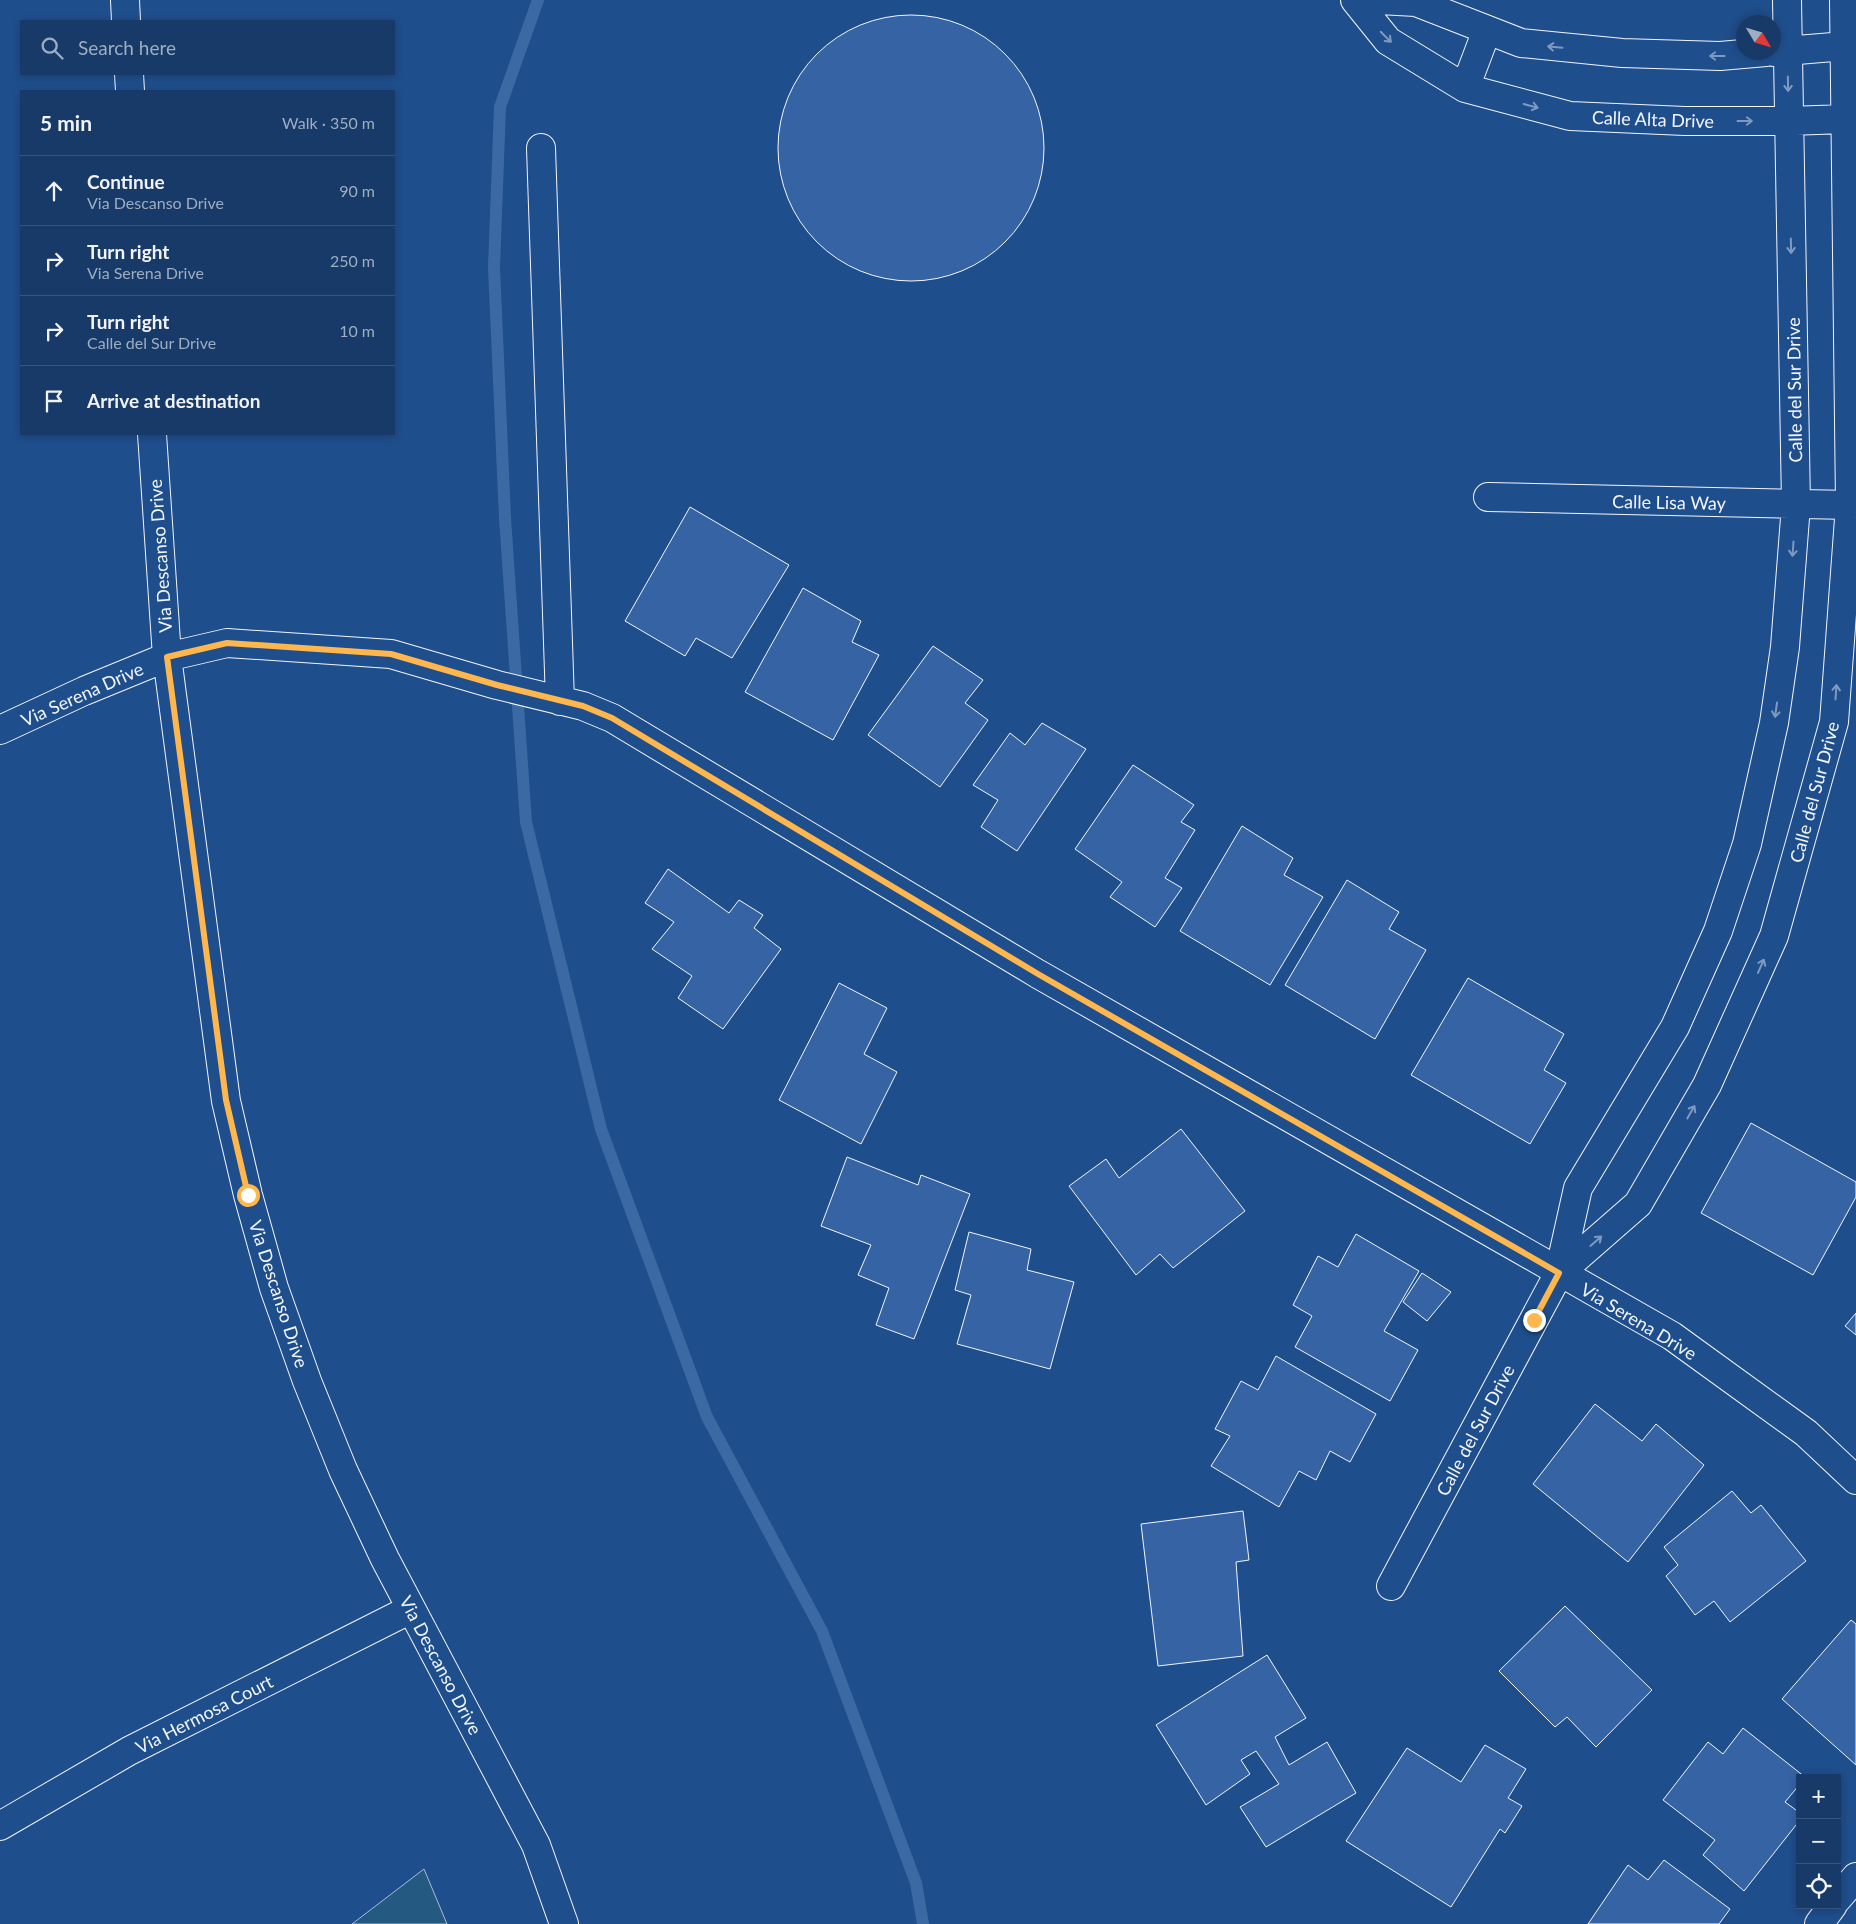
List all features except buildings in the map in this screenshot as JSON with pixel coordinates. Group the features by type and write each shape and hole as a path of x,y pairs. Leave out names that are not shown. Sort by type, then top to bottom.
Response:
{"street":[{"path":"124,0 126,20"},
{"name":"Calle Alta Drive","path":"1355,0 1388,41 1465,88 1570,116 1685,122 1789,122 1845,119"},
{"path":"1379,0 1416,2 1521,44 1622,53 1736,55"},
{"name":"Calle del Sur Drive","path":"1781,28 1787,0"},
{"name":"Calle del Sur Drive","path":"1559,1273 1638,1204 1708,1085 1774,936 1834,722 1850,505 1844,0"},
{"path":"1465,88 1488,30"},
{"path":"1781,52 1845,46"},
{"name":"Calle del Sur Drive","path":"1391,1586 1559,1273 1578,1188 1674,1027 1718,932 1747,844 1774,723 1784,647 1796,505 1789,122 1777,60"},
{"path":"129,75 130,90"},
{"path":"541,148 571,703"},
{"name":"Via Descanso Drive","path":"152,435 167,657 226,1100 240,1164 274,1288 313,1396 343,1470 411,1609 536,1845 564,1924"},
{"name":"Calle Lisa Way","path":"1488,498 1850,505"},
{"name":"Via Serena Drive","path":"0,730 84,691 167,657 227,643 391,654 497,685 571,703 612,718 1038,974 1672,1336 1806,1433 1856,1480"},
{"name":"Via Hermosa Court","path":"0,1826 129,1751 411,1609"},
{"path":"1841,1895 1856,1878"},
{"path":"1819,1924 1829,1909"}],"shaded area":[{"path":"424,1869 447,1924 352,1924"}],"waterway":[{"path":"538,0 500,107 494,267 505,518 526,822 601,1129 707,1417 822,1631 916,1883 923,1924"}],"route":[{"path":"248,1195 226,1100 167,657 227,643 391,654 497,685 583,706 612,718 1038,974 1559,1273 1534,1320"}]}
